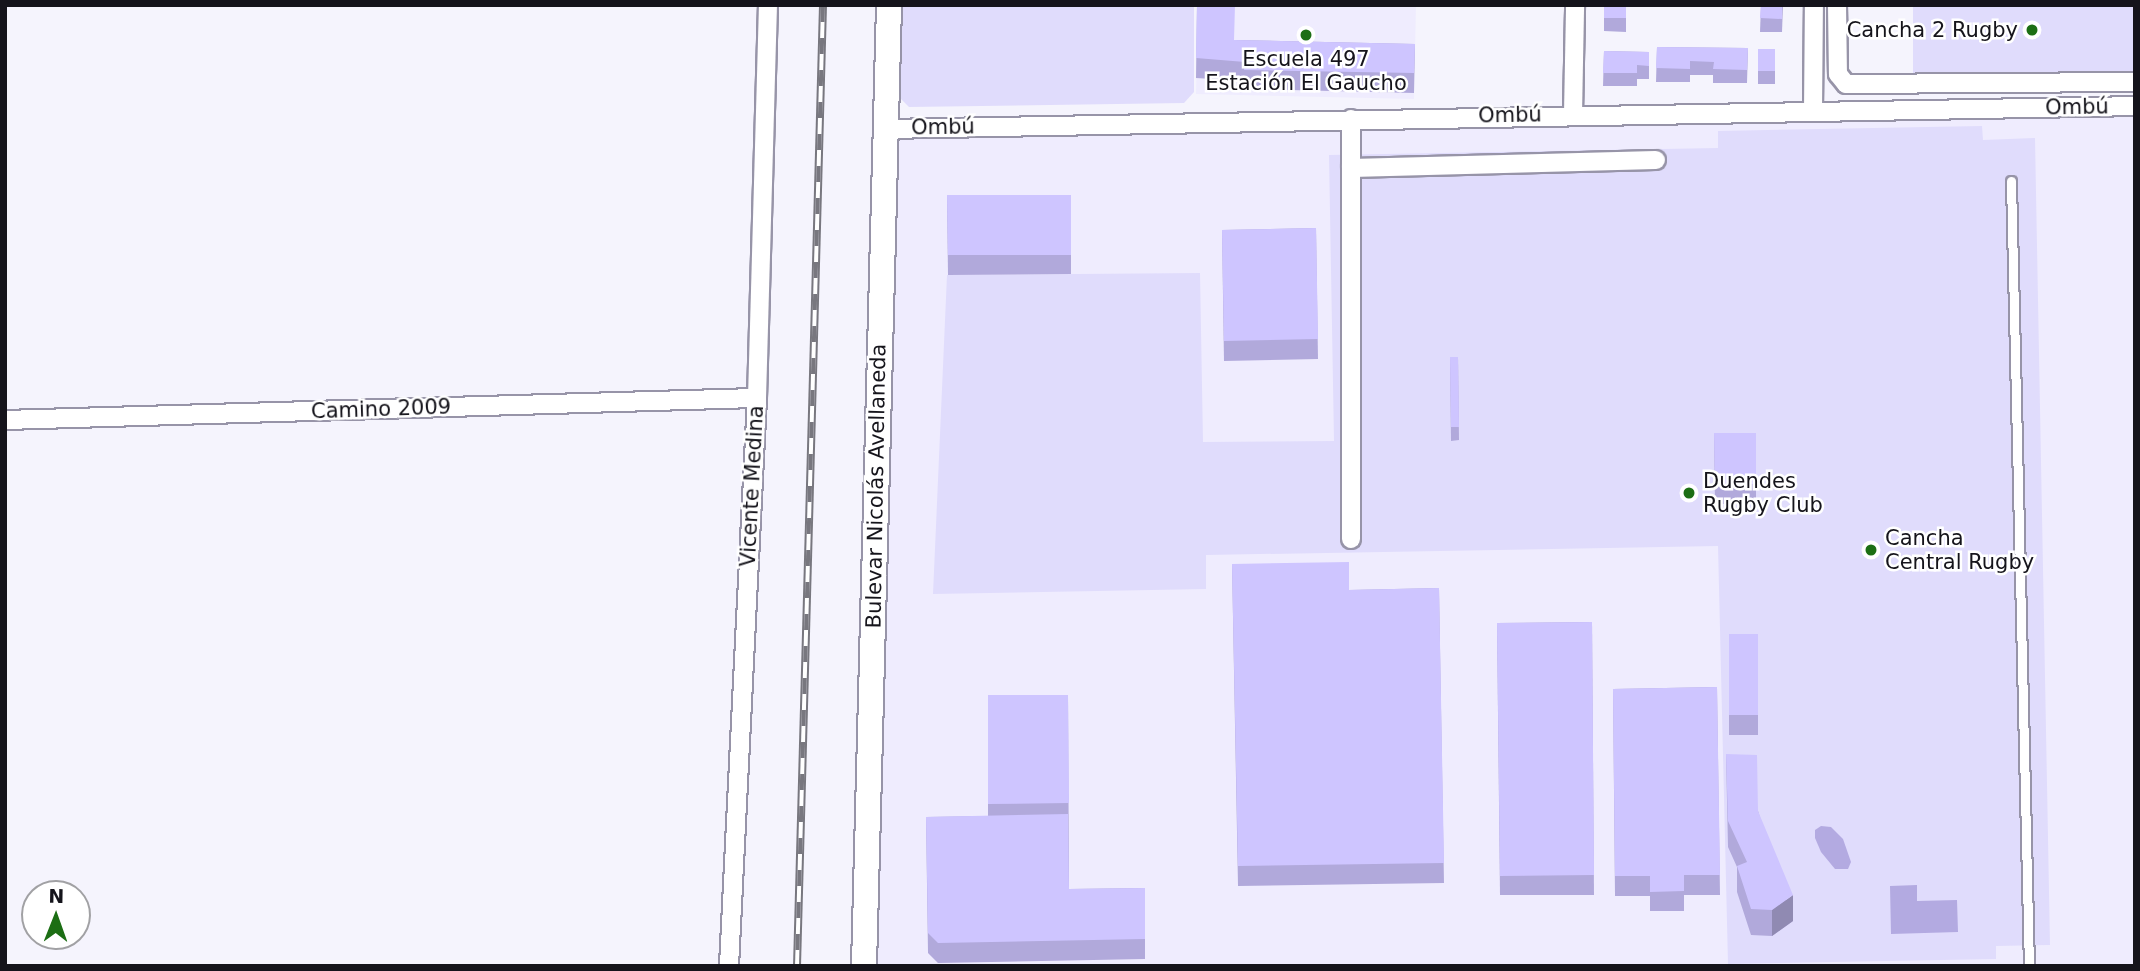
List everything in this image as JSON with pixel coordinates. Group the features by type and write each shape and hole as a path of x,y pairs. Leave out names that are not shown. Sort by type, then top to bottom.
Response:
{"main road":[{"name":"Bulevar Nicolás Avellaneda","path":"864,966 888,5"}],"street":[{"name":"Vicente Medina","path":"729,966 757,398 768,5"},
{"path":"1573,114 1575,5"},
{"path":"1814,5 1814,111"},
{"path":"1838,5 1838,74 1846,84 2135,82"},
{"name":"Ombú","path":"886,129 1573,114 2135,106"},
{"path":"1351,119 1351,539"},
{"path":"1351,168 1656,160"},
{"name":"Camino 2009","path":"5,420 757,398"}],"lane":[{"path":"2011,181 2029,966"}],"shaded area":[{"path":"901,5 1194,5 1194,92 1184,103 909,107 900,98"},
{"name":"Escuela 497 Estación El Gaucho","path":"1198,5 1416,5 1414,99 1196,94"},
{"name":"Cancha 2 Rugby","path":"1913,5 2135,5 2135,72 1913,73"},
{"path":"2135,106 2135,966 864,966 885,129"},
{"name":"Duendes Rugby Club","path":"1982,126 1983,140 2035,138 2050,945 1996,946 1996,959 1728,964 1718,546 1206,555 1206,589 933,594 947,275 1200,273 1203,442 1334,441 1329,155 1718,148 1718,131"},
{"path":"1821,826 1831,827 1843,839 1851,862 1848,869 1835,869 1821,852 1815,838 1815,830"},
{"path":"1917,885 1917,901 1957,900 1958,932 1891,934 1890,886"}],"building":[{"path":"1197,5 1235,5 1234,40 1415,44 1414,73 1244,70 1245,62 1196,58"},
{"path":"1604,5 1626,5 1626,18 1604,18"},
{"path":"1761,5 1782,5 1782,19 1760,18"},
{"path":"1657,47 1748,48 1747,70 1713,69 1714,62 1690,61 1690,69 1656,68"},
{"path":"1758,49 1775,49 1775,71 1758,71"},
{"path":"1604,51 1649,52 1649,66 1637,65 1637,73 1603,73"},
{"path":"947,195 1071,195 1071,255 948,255"},
{"path":"1316,228 1318,339 1224,341 1222,230"},
{"path":"1450,357 1458,357 1459,427 1451,427"},
{"path":"1714,433 1756,433 1756,484 1715,484"},
{"path":"1349,562 1349,590 1439,588 1444,863 1238,866 1232,564"},
{"path":"1592,622 1594,875 1500,876 1497,623"},
{"path":"1729,634 1758,634 1758,715 1729,715"},
{"path":"1717,687 1720,875 1684,875 1684,891 1650,892 1650,876 1615,876 1613,689"},
{"path":"988,695 1068,695 1069,803 988,804"},
{"path":"1726,754 1757,755 1758,811 1793,895 1772,910 1751,909 1737,866 1747,862 1728,821"},
{"path":"1068,814 1069,889 1145,888 1145,939 938,943 928,933 926,817"}],"railway":[{"path":"797,966 823,5"}],"place":[{"name":"Cancha 2 Rugby","path":"2032,30"},
{"name":"Escuela 497 Estación El Gaucho","path":"1306,35"},
{"name":"Duendes Rugby Club","path":"1689,493"},
{"name":"Cancha Central Rugby","path":"1871,550"}]}
